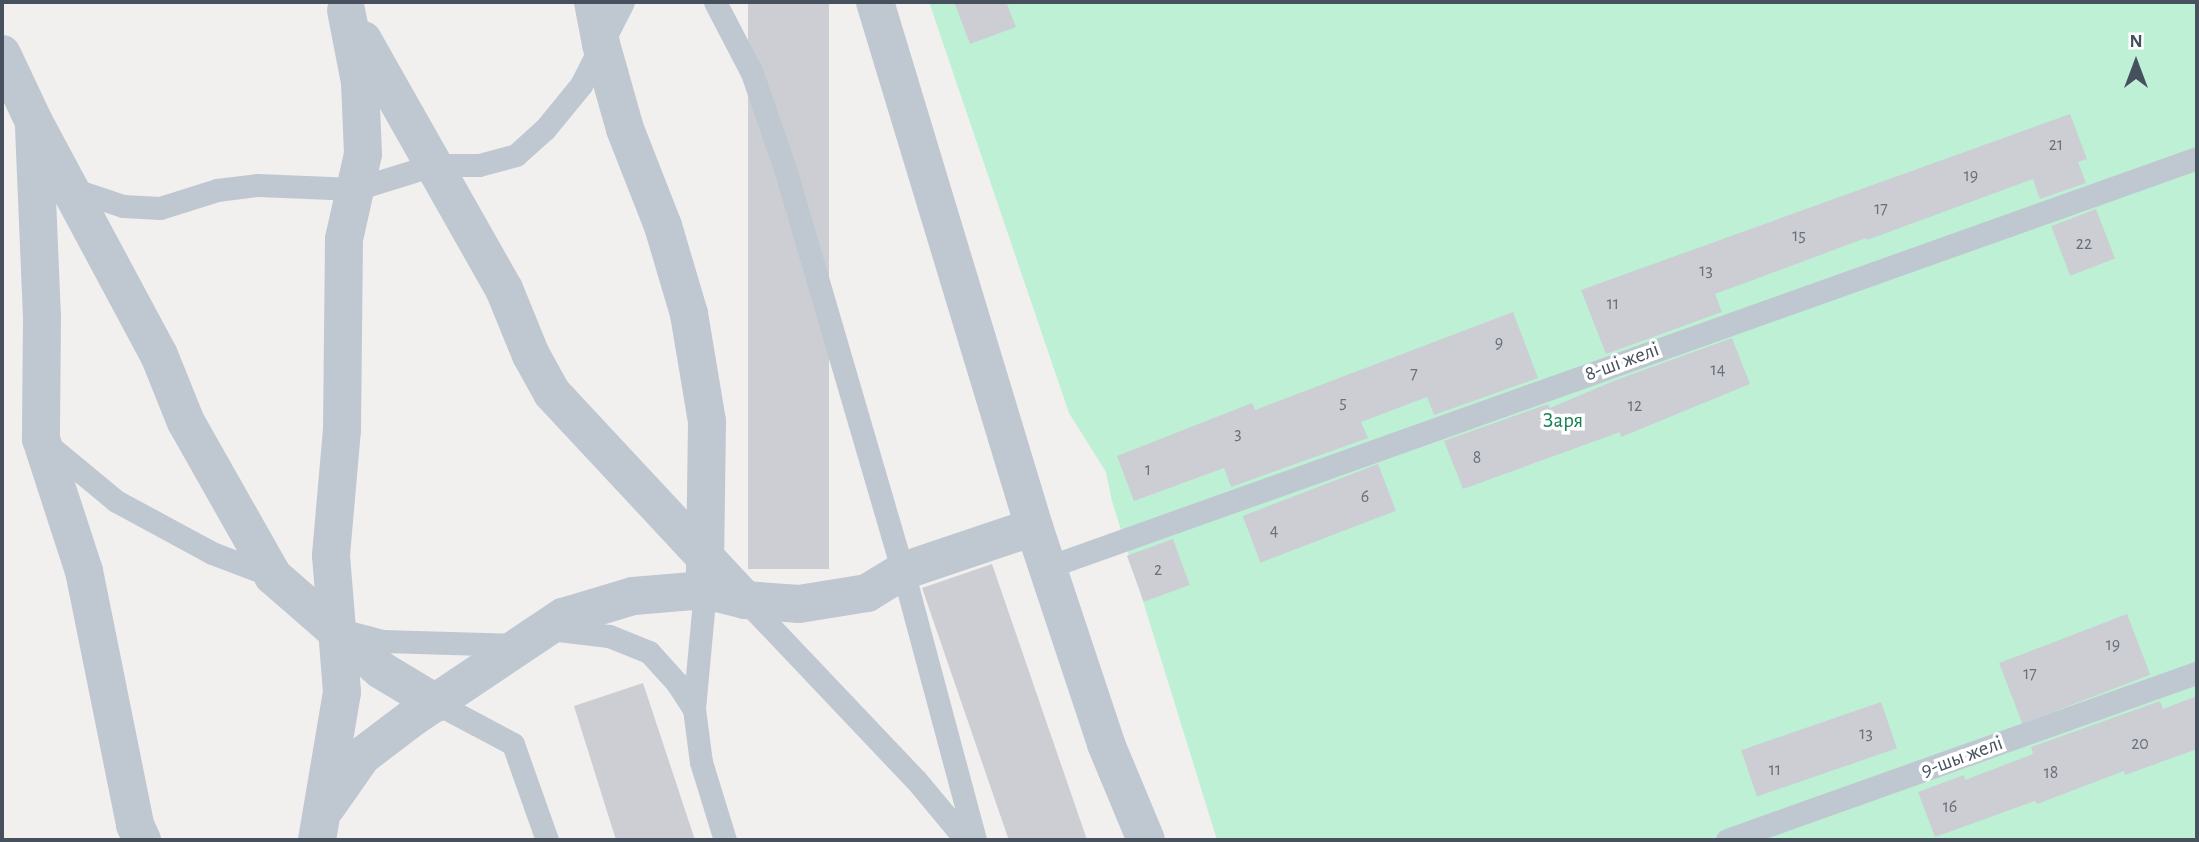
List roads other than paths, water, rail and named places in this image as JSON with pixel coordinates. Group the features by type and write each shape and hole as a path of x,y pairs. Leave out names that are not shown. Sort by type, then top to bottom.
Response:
{"street":[{"path":"593,2 601,44 625,129 663,226 689,314 707,422 705,574"},
{"path":"878,3 1034,527 1106,744 1146,840"},
{"path":"344,6 505,289 531,355 552,393 705,574 745,600 799,604 867,593 903,571 1034,527"},
{"path":"319,827 342,692 331,555 342,430 345,239 363,154 360,82 344,6"},
{"path":"2,54 34,122 159,355 186,422 273,576 381,670 436,703"},
{"path":"34,122 42,316 41,439 84,571 145,835"},
{"path":"319,827 362,756 564,617 705,574"}],"lane":[{"path":"72,189 123,206 160,208 217,190 257,186 356,189 433,165 479,165 516,155 545,129 581,85 623,2"},
{"path":"715,2 752,73 786,172 903,571 975,840"},
{"name":"8-ші желі","path":"1048,566 2197,158"},
{"path":"41,439 116,501 212,553 273,576"},
{"path":"705,574 694,709 701,762 725,840"},
{"path":"745,600 916,780 965,840"},
{"path":"335,628 383,641 609,636 649,652 677,683 694,709"},
{"name":"9-шы желі","path":"1727,840 2197,673"},
{"path":"436,703 513,744 547,840"}],"park label":[{"name":"Заря","path":"1563,421"}]}
